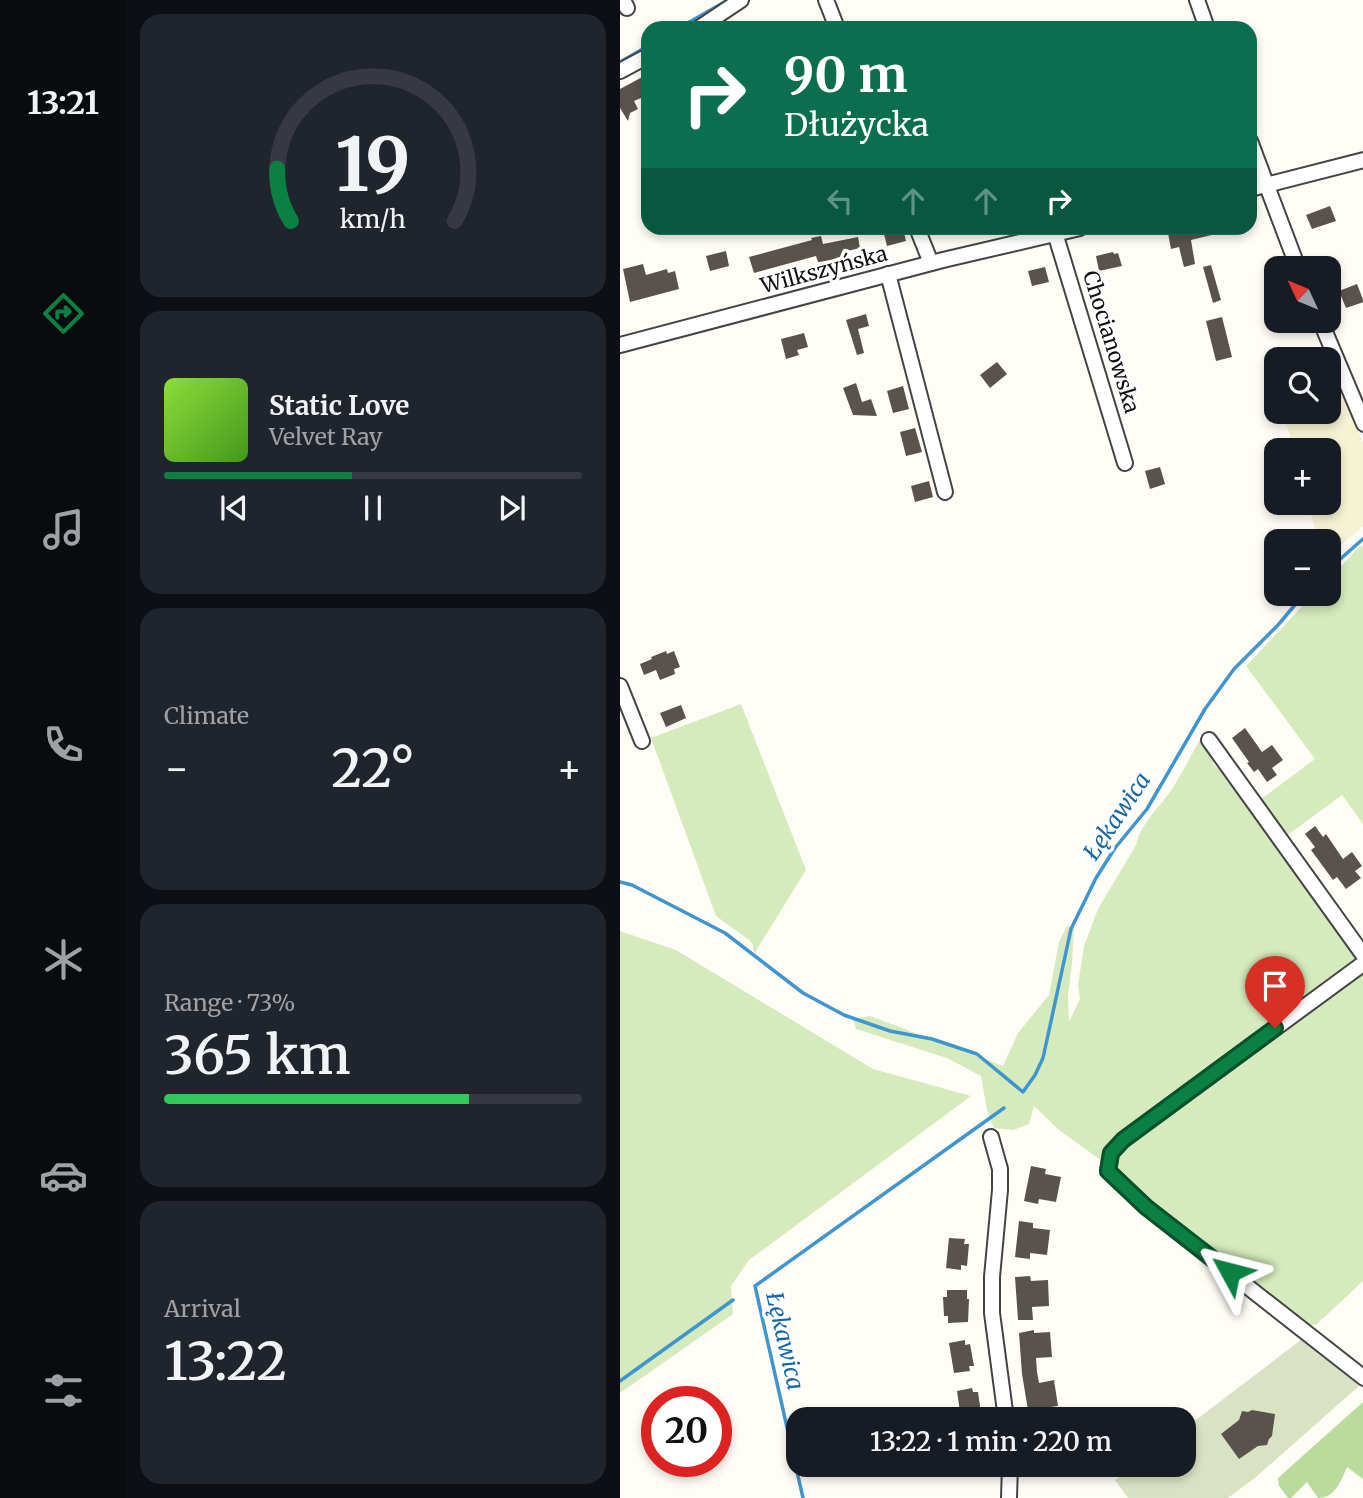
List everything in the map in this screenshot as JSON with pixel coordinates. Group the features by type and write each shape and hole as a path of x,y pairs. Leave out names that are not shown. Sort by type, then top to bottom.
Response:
{"street":[{"path":"710,21 741,0"},
{"path":"826,0 834,21"},
{"path":"1197,0 1204,21"},
{"path":"620,71 641,60"},
{"path":"1257,160 1293,256"},
{"path":"1257,188 1364,160"},
{"path":"920,235 931,263"},
{"name":"Wilkszyńska","path":"620,345 1047,235"},
{"name":"Chocianowska","path":"1056,235 1125,463"},
{"path":"888,274 945,492"},
{"path":"1326,333 1364,424"},
{"path":"620,686 642,741"},
{"path":"1209,740 1364,956"},
{"path":"1364,963 1123,1140 1111,1153 1108,1171 1146,1207 1364,1378"},
{"path":"991,1137 1000,1169 992,1313 1004,1407"},
{"path":"1009,1498 1010,1477"}],"shaded area":[{"path":"1341,392 1363,442 1364,526 1341,545 1341,529 1315,529 1311,515 1341,515 1341,438 1291,438 1287,424 1341,424"}],"green space":[{"path":"1361,545 1364,549 1363,824 1342,795 1285,837 1260,800 1315,759 1246,666 1303,606 1341,606 1341,566"},
{"path":"741,704 806,870 756,953 749,940 716,916 651,738"},
{"path":"1200,739 1210,751 1214,765 1229,777 1356,955 1355,962 1108,1147 1102,1161 1059,1130 1034,1106 1029,1124 1013,1130 994,1128 987,1110 981,1076 947,1058 856,1029 853,1019 870,1016 1003,1066 1018,1033 1049,995 1059,942 1067,926 1074,928 1068,995 1069,1022 1080,999 1078,985 1084,946 1098,909 1142,830 1172,789"},
{"path":"620,931 676,950 873,1069 971,1096 749,1260 731,1286 733,1314 620,1393"},
{"path":"1363,968 1363,1281 1316,1325 1306,1324 1114,1173 1113,1155"},
{"path":"1302,1339 1359,1386 1256,1477 1228,1498 1128,1498 1115,1480 1119,1477 1196,1477 1196,1420"},
{"path":"1363,1402 1363,1479 1347,1467 1337,1488 1329,1495 1318,1498 1307,1482 1288,1498 1279,1486 1278,1478"}],"building":[{"path":"641,78 641,98 634,101 638,109 630,113 628,121 620,108 620,89"},
{"path":"1330,206 1336,221 1312,229 1306,215"},
{"path":"884,235 905,235 906,241 887,246"},
{"path":"1168,235 1212,235 1191,240 1195,264 1184,267 1179,247 1171,249"},
{"path":"821,236 823,244 858,237 860,248 843,252 844,256 836,260 818,262 816,256 754,273 749,257"},
{"path":"726,251 729,266 710,271 706,256"},
{"path":"1118,253 1122,266 1099,271 1096,256"},
{"path":"643,264 646,275 667,269 668,273 675,271 679,289 630,302 623,269"},
{"path":"1211,265 1221,300 1213,303 1203,267"},
{"path":"1045,267 1049,282 1032,286 1028,271"},
{"path":"1357,284 1364,302 1346,308 1341,290"},
{"path":"866,314 869,326 858,329 864,353 857,355 846,320"},
{"path":"1222,317 1232,357 1216,361 1206,321"},
{"path":"804,333 808,347 797,350 799,355 786,359 781,339"},
{"path":"997,362 1007,374 990,388 980,375"},
{"path":"856,383 862,402 871,399 877,416 853,415 843,388"},
{"path":"903,386 909,409 893,413 887,391"},
{"path":"915,428 922,452 906,456 900,432"},
{"path":"1160,467 1165,484 1150,489 1145,471"},
{"path":"929,481 933,497 915,502 911,486"},
{"path":"666,651 667,654 674,651 680,667 674,669 675,674 660,680 656,670 644,675 640,664"},
{"path":"681,705 686,718 666,727 660,713"},
{"path":"1245,728 1262,752 1272,745 1283,760 1272,768 1277,775 1267,782 1258,769 1254,772 1232,738"},
{"path":"1315,826 1323,837 1326,834 1343,859 1352,852 1362,866 1355,871 1361,878 1346,889 1337,877 1333,880 1311,850 1315,847 1305,834"},
{"path":"1031,1166 1046,1169 1045,1174 1061,1177 1056,1202 1039,1199 1038,1204 1024,1201"},
{"path":"1019,1221 1033,1223 1033,1228 1050,1230 1047,1255 1030,1253 1030,1259 1015,1257"},
{"path":"949,1238 965,1239 964,1244 969,1244 967,1266 961,1265 961,1270 946,1268"},
{"path":"1030,1276 1031,1281 1048,1280 1049,1306 1032,1307 1033,1320 1018,1320 1015,1277"},
{"path":"947,1290 967,1290 968,1322 948,1323 948,1316 944,1316 943,1297 947,1297"},
{"path":"1034,1330 1034,1333 1050,1332 1052,1357 1036,1358 1037,1372 1039,1383 1054,1380 1058,1406 1028,1407 1019,1333"},
{"path":"965,1340 965,1345 970,1344 974,1366 969,1366 970,1371 954,1373 949,1343"},
{"path":"972,1388 973,1392 978,1392 980,1407 959,1407 957,1391"},
{"path":"1242,1411 1275,1414 1272,1436 1267,1445 1258,1446 1239,1459 1221,1434 1239,1420"}],"waterway":[{"path":"691,21 728,0"},
{"path":"620,62 641,50"},
{"name":"Łękawica","path":"1341,558 1364,538"},
{"name":"Łękawica","path":"620,882 632,885 725,933 803,993 844,1015 890,1031 932,1039 977,1054 1023,1092 1043,1058 1071,929 1096,878 1115,848 1147,809 1205,709 1234,669 1294,606"},
{"name":"Łękawica","path":"803,1498 755,1286 1004,1108"},
{"path":"620,1381 733,1300"}],"route":[{"path":"1230,1272 1146,1207 1108,1171 1111,1153 1123,1140 1275,1028"}]}
